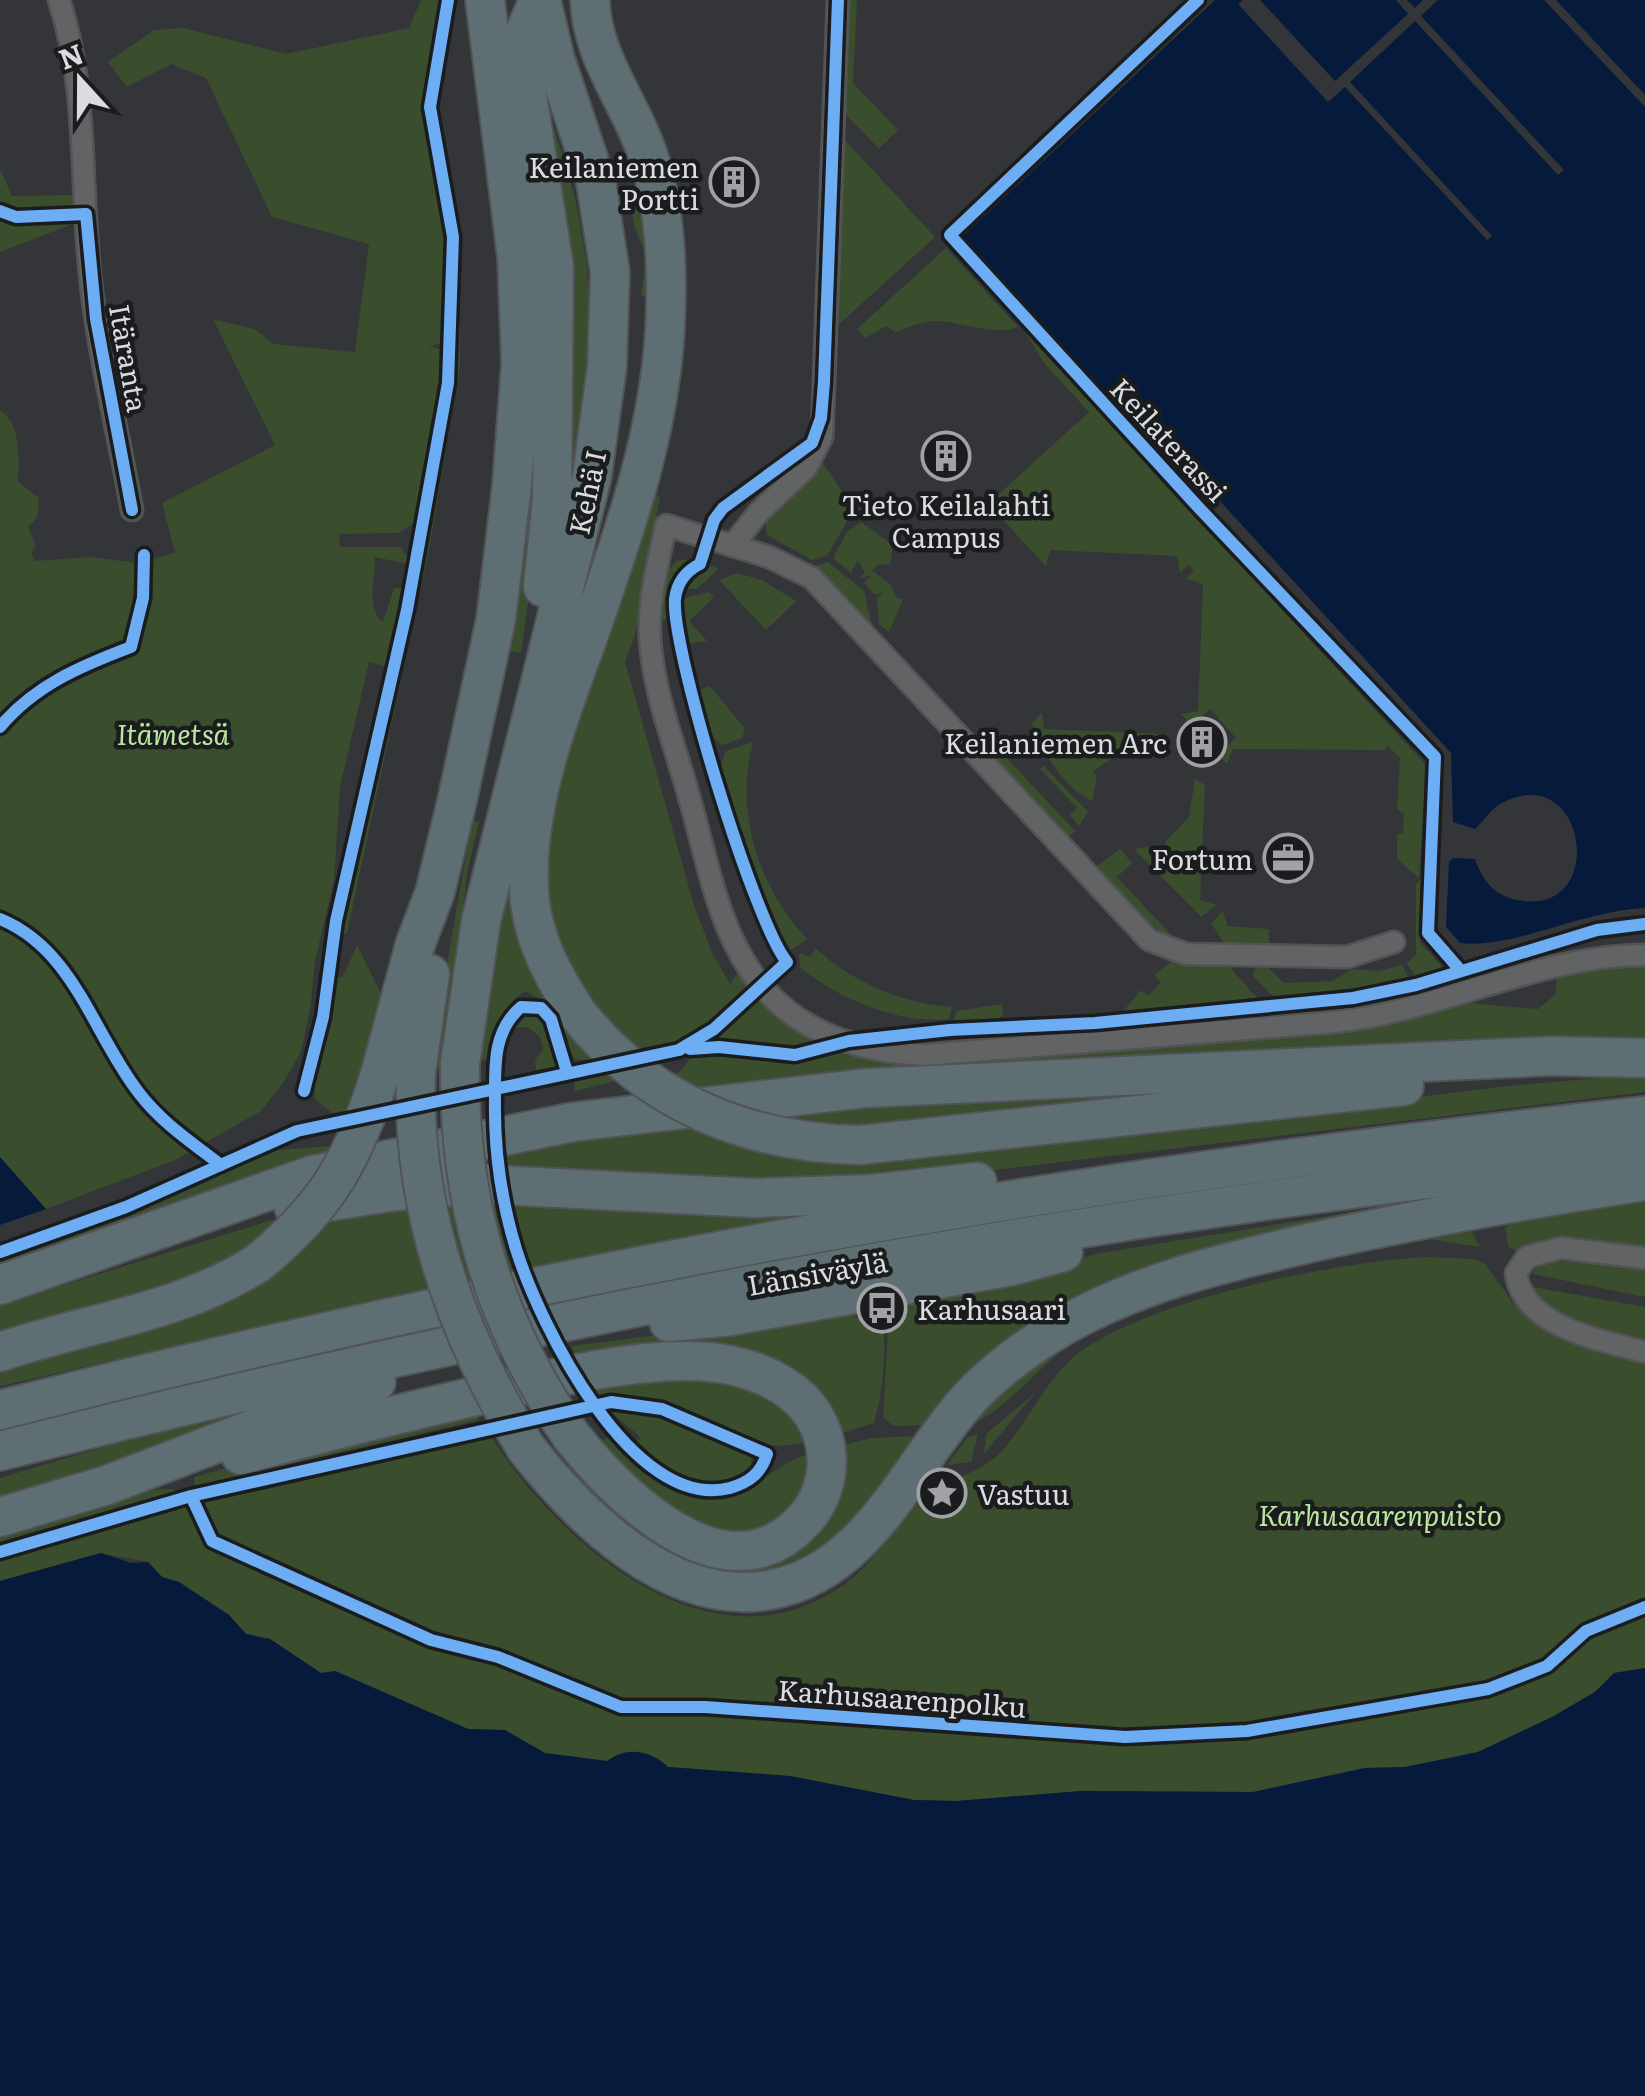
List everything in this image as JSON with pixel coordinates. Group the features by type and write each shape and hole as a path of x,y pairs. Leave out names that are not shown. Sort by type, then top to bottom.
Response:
{"highway":[{"path":"3,1351 172,1305 230,1282 258,1264 313,1214 336,1184 362,1130 398,1072 434,948 436,892 496,620 512,485 520,363 517,258 486,0"},
{"path":"540,0 524,34 521,57 554,267 552,499 541,599 552,633"},
{"name":"Kehä I","path":"107,1485 140,1482 380,1418 556,1378 688,1361 753,1372 782,1384 816,1418 827,1454 824,1487 808,1516 783,1539 760,1548 712,1547 687,1538 630,1502 572,1437 523,1356 482,1258 462,1160 460,1064 480,921 592,476 602,418 610,272 596,182 555,59 540,0"},
{"path":"590,0 602,55 649,157 667,276 660,384 649,452 572,678 530,831 529,880 541,948 577,1013 633,1071 716,1120 784,1140 860,1145 1645,1059"},
{"path":"572,678 626,419 625,317 610,272"},
{"path":"0,1288 313,1176 640,1112 944,1084 1550,1056 1645,1059"},
{"path":"398,1072 440,1264 476,1356 526,1448 590,1519 640,1557 690,1579 738,1592 766,1591 819,1574 864,1537 966,1403 1014,1359 1076,1319 1181,1276 1380,1227 1645,1181"},
{"name":"Länsiväylä","path":"0,1410 561,1282 947,1210 1198,1171 1645,1116"},
{"name":"Länsiväylä","path":"0,1450 367,1363 664,1301 949,1249 1194,1212 1645,1154"},
{"path":"0,1288 226,1222 344,1199 440,1186 514,1184 754,1198 817,1196 1124,1168 1198,1171"},
{"path":"0,1516 107,1485 291,1413 437,1364 604,1330 731,1316 1012,1266 1132,1236 1194,1212"}],"street":[{"name":"Itäranta","path":"59,0 74,50 79,85 92,289 132,510"},
{"path":"732,546 806,468 822,437 838,0"},
{"path":"1394,942 1348,957 1186,954 1149,940 812,578 788,564 666,525 652,599 654,674 719,902 736,947 762,986 793,1014 836,1038 869,1050 924,1055 1334,1022 1386,1015 1599,958 1645,955"},
{"path":"1645,1258 1560,1248 1527,1257 1516,1274 1524,1301 1538,1313 1556,1323 1645,1352"}],"green space":[{"name":"Itämetsä","path":"421,0 442,0 424,104 445,221 447,336 446,342 429,346 446,351 445,361 417,522 398,533 339,534 340,547 400,547 408,557 407,564 375,557 373,601 383,622 394,588 404,588 387,667 369,662 340,787 334,880 315,961 301,1052 261,1111 175,1160 46,1209 12,1171 0,1175 0,411 15,432 18,482 39,498 37,518 28,527 36,546 31,553 34,561 90,557 138,563 175,553 162,503 275,445 213,319 254,329 274,344 355,352 369,244 272,217 206,78 171,64 127,87 108,62 154,30 183,28 286,54 409,28"},
{"path":"845,0 857,0 853,83 898,130 879,149 841,109"},
{"path":"548,112 576,206 589,289 583,419 576,470 567,473 572,281"},
{"path":"841,136 935,237 835,328"},
{"path":"0,169 12,196 77,195 78,222 0,252"},
{"path":"639,185 648,244 649,302 641,294 647,253 632,213 633,187"},
{"path":"946,248 1018,327 999,330 930,321 895,332 886,326 865,338 857,329"},
{"path":"460,317 460,367 429,550 347,933 339,936 427,551"},
{"path":"1025,332 1426,765 1419,878 1397,859 1397,834 1403,834 1404,813 1397,810 1400,758 1387,745 1386,750 1233,749 1227,764 1218,754 1236,738 1210,709 1191,725 1181,714 1198,711 1203,584 1186,579 1194,571 1189,565 1180,573 1177,556 1050,550 1046,566 988,504 1089,412 1045,364"},
{"path":"823,463 854,510 827,556 812,560 767,535 765,518"},
{"path":"647,495 660,497 636,631 625,662 694,905 712,953 730,984 739,971 752,984 720,1019 687,1037 640,1054 586,994 565,961 551,923 546,861 563,768"},
{"path":"527,518 540,518 521,653 509,651"},
{"path":"861,522 893,545 890,564 877,565 872,570 890,584 897,598 903,599 889,632 879,624 877,599 883,591 875,595 864,583 871,576 859,578 865,573 858,560 851,573 833,558 847,532"},
{"path":"695,558 674,577 669,618 658,622 668,571 676,561"},
{"path":"828,562 864,591 872,626 811,567"},
{"path":"713,566 718,569 697,589 681,589 687,576"},
{"path":"737,573 762,580 796,601 766,630 719,580"},
{"path":"709,592 714,597 689,621 707,641 688,644 681,621 681,599"},
{"path":"710,686 745,729 742,738 722,745 712,738 699,690"},
{"path":"1042,713 1044,729 1163,734 1161,745 1131,746 1093,771 1097,776 1092,801 1063,778 1047,756 1032,723"},
{"path":"753,742 747,795 755,848 776,897 807,939 790,951 783,950 759,898 720,767 726,751"},
{"path":"1000,751 1075,831 1068,837 992,758"},
{"path":"1044,766 1088,812 1079,826 1070,815 1077,808 1040,769"},
{"path":"1195,779 1205,785 1200,900 1217,905 1201,917 1134,849 1160,845 1166,859 1176,862 1165,842 1189,817"},
{"path":"472,821 479,822 467,873 446,1067 428,1071"},
{"path":"1120,849 1132,863 1117,877 1174,938 1170,942 1099,873 1096,867"},
{"path":"510,861 549,1000 545,1002 526,991 518,996 500,1020 488,1059 478,1061 489,965"},
{"path":"1422,877 1420,942 1444,969 1416,978 1407,963 1416,954 1416,885"},
{"path":"1223,911 1227,926 1269,929 1269,946 1225,945 1211,923"},
{"path":"357,945 382,996 350,1110 332,1113 315,1099 318,1061 332,977 343,977"},
{"path":"815,948 878,989 914,1001 952,1007 949,1019 911,1018 850,999 800,967 799,953 811,957"},
{"path":"1172,961 1227,964 1259,1000 1120,1015 1141,990 1148,996 1161,982 1154,975"},
{"path":"1265,965 1284,983 1333,981 1352,969 1378,971 1402,965 1410,980 1374,991 1277,1000 1252,975 1257,966"},
{"path":"1617,965 1645,965 1645,1041 711,1091 620,1091 680,1072 695,1052 761,999 803,1030 995,1059 1351,1029 1469,1003 1538,1009 1555,995 1557,976"},
{"path":"1002,1004 1003,1013 998,1020 953,1022 957,1011"},
{"path":"526,1011 544,1020 558,1066 536,1070 535,1060 543,1049 540,1037 528,1027 513,1028 516,1018"},
{"path":"563,1029 598,1062 574,1059 560,1032"},
{"path":"610,1072 619,1080 575,1091 574,1078"},
{"path":"1645,1074 1645,1092 953,1175 829,1184 507,1172 504,1146 688,1126 742,1148 781,1157 832,1163 909,1159 1508,1086"},
{"path":"1327,1077 863,1130 751,1116 867,1097"},
{"path":"1645,1129 1645,1139 0,1434 0,1426 476,1315 1049,1209"},
{"path":"346,1145 345,1149 0,1270 0,1260 82,1231 265,1151"},
{"path":"444,1196 814,1212 406,1294 0,1386 0,1367 172,1321 269,1277 221,1267 120,1301 0,1330 0,1305 269,1221"},
{"path":"1440,1198 1211,1254 929,1425 893,1426 883,1417 889,1313 908,1310 912,1301 1101,1253"},
{"path":"1645,1198 1645,1248 1548,1242 1517,1251 1508,1246 1505,1228 1514,1220"},
{"path":"1472,1232 1480,1247 1423,1238"},
{"path":"1406,1237 1408,1244 1329,1257 1241,1276"},
{"name":"Karhusaarenpuisto","path":"1425,1257 1475,1259 1485,1264 1514,1304 1552,1330 1645,1354 1645,1668 1614,1673 1595,1692 1552,1717 1478,1752 1405,1767 1365,1768 1253,1792 1081,1791 956,1801 914,1800 790,1776 668,1767 657,1757 607,1761 545,1753 505,1730 468,1729 336,1671 321,1673 270,1639 246,1634 229,1615 179,1582 162,1577 148,1562 100,1553 0,1581 0,1557 230,1490 486,1429 514,1470 550,1511 590,1549 635,1581 683,1604 732,1616 783,1613 847,1582 922,1500 999,1454 1059,1372 1084,1349 1117,1330 1248,1286 1343,1267"},
{"path":"1557,1261 1645,1266 1645,1297 1533,1274 1536,1266"},
{"path":"1533,1287 1645,1307 1645,1342 1563,1317 1538,1299"},
{"path":"853,1310 856,1318 881,1315 882,1383 874,1423 836,1435 813,1391 575,1357 572,1346"},
{"path":"1102,1326 1070,1344 977,1422 994,1398 1038,1362 1085,1333"},
{"path":"699,1377 749,1389 775,1402 787,1412 806,1442 756,1442 671,1405 639,1398 596,1396 589,1389 478,1411 478,1420 195,1488 194,1477 445,1414 572,1391 635,1383"},
{"path":"318,1392 212,1435 0,1501 0,1478 194,1420"},
{"path":"1035,1393 984,1454 986,1434"},
{"path":"607,1409 645,1411 682,1423 751,1457 751,1469 737,1480 722,1484 690,1480 634,1442 640,1439 638,1435"},
{"path":"978,1434 971,1462 947,1465 968,1437"},
{"path":"610,1435 655,1474 672,1484 708,1495 747,1488 809,1454 807,1474 802,1492 776,1520 752,1531 728,1533 703,1527 679,1514 635,1480 598,1444"},
{"path":"921,1436 873,1506 803,1569 731,1579 653,1549 579,1483 584,1478 744,1565 839,1446 872,1438"},
{"path":"173,1489 175,1494 0,1546 0,1535 152,1490"}],"water":[{"path":"1215,0 1645,0 1645,908 1598,915 1503,940 1460,943 1446,927 1449,862 1453,858 1475,859 1481,874 1502,895 1517,900 1546,899 1566,887 1575,866 1576,842 1569,819 1554,802 1531,795 1502,803 1475,829 1453,822 1451,753 1208,488 1188,482 962,237"},
{"path":"0,1157 46,1209 0,1225"},
{"path":"101,1553 131,1563 148,1562 162,1577 179,1582 229,1615 246,1634 270,1639 321,1673 335,1671 468,1729 505,1730 545,1753 607,1761 622,1753 638,1752 668,1767 790,1776 914,1800 956,1801 1081,1791 1253,1792 1365,1768 1405,1767 1478,1752 1552,1717 1595,1692 1614,1673 1645,1668 1645,2096 0,2096 0,1581"}],"pier":[{"path":"1243,0 1260,0 1335,81 1408,14 1396,0 1407,0 1415,8 1423,0 1438,0 1421,16 1564,170 1558,175 1415,21 1350,82 1492,236 1487,240 1345,87 1328,102 1238,4"},
{"path":"1544,0 1556,0 1645,95 1645,107"}],"cycle path":[{"path":"304,1091 323,1017 336,921 407,610 448,383 453,237 430,107 448,0"},
{"path":"0,1252 126,1207 297,1131 679,1050 714,1029 787,962 773,938 736,844 686,672 675,599 683,578 700,564 714,520 723,508 812,443 821,418 838,0"},
{"name":"Keilaterassi","path":"1198,0 950,235 1200,509 1435,757 1428,933 1461,971"},
{"path":"0,211 16,217 86,214 96,319 132,510"},
{"path":"0,727 44,688 131,647 143,598 144,555"},
{"path":"0,919 25,933 64,972 139,1093 167,1122 221,1165"},
{"path":"690,1049 719,1047 795,1055 849,1041 950,1030 1095,1023 1353,998 1416,985 1597,930 1645,924"},
{"path":"0,1552 191,1496 611,1402 662,1409 767,1454 754,1476 730,1488 694,1488 658,1472 625,1443 595,1406 568,1364 545,1321 511,1231 496,1136 495,1073 500,1038 521,1007 541,1008 551,1019 567,1072"},
{"name":"Karhusaarenpolku","path":"191,1496 212,1541 431,1640 498,1657 621,1707 705,1707 1125,1737 1247,1731 1488,1689 1547,1666 1586,1631 1645,1607"}],"place":[{"name":"Keilaniemen Portti","path":"734,182"},
{"name":"Tieto Keilalahti Campus","path":"946,456"},
{"name":"Keilaniemen Arc","path":"1202,742"},
{"name":"Fortum","path":"1288,858"},
{"name":"Karhusaari","path":"882,1308"},
{"name":"Vastuu","path":"942,1493"}]}
